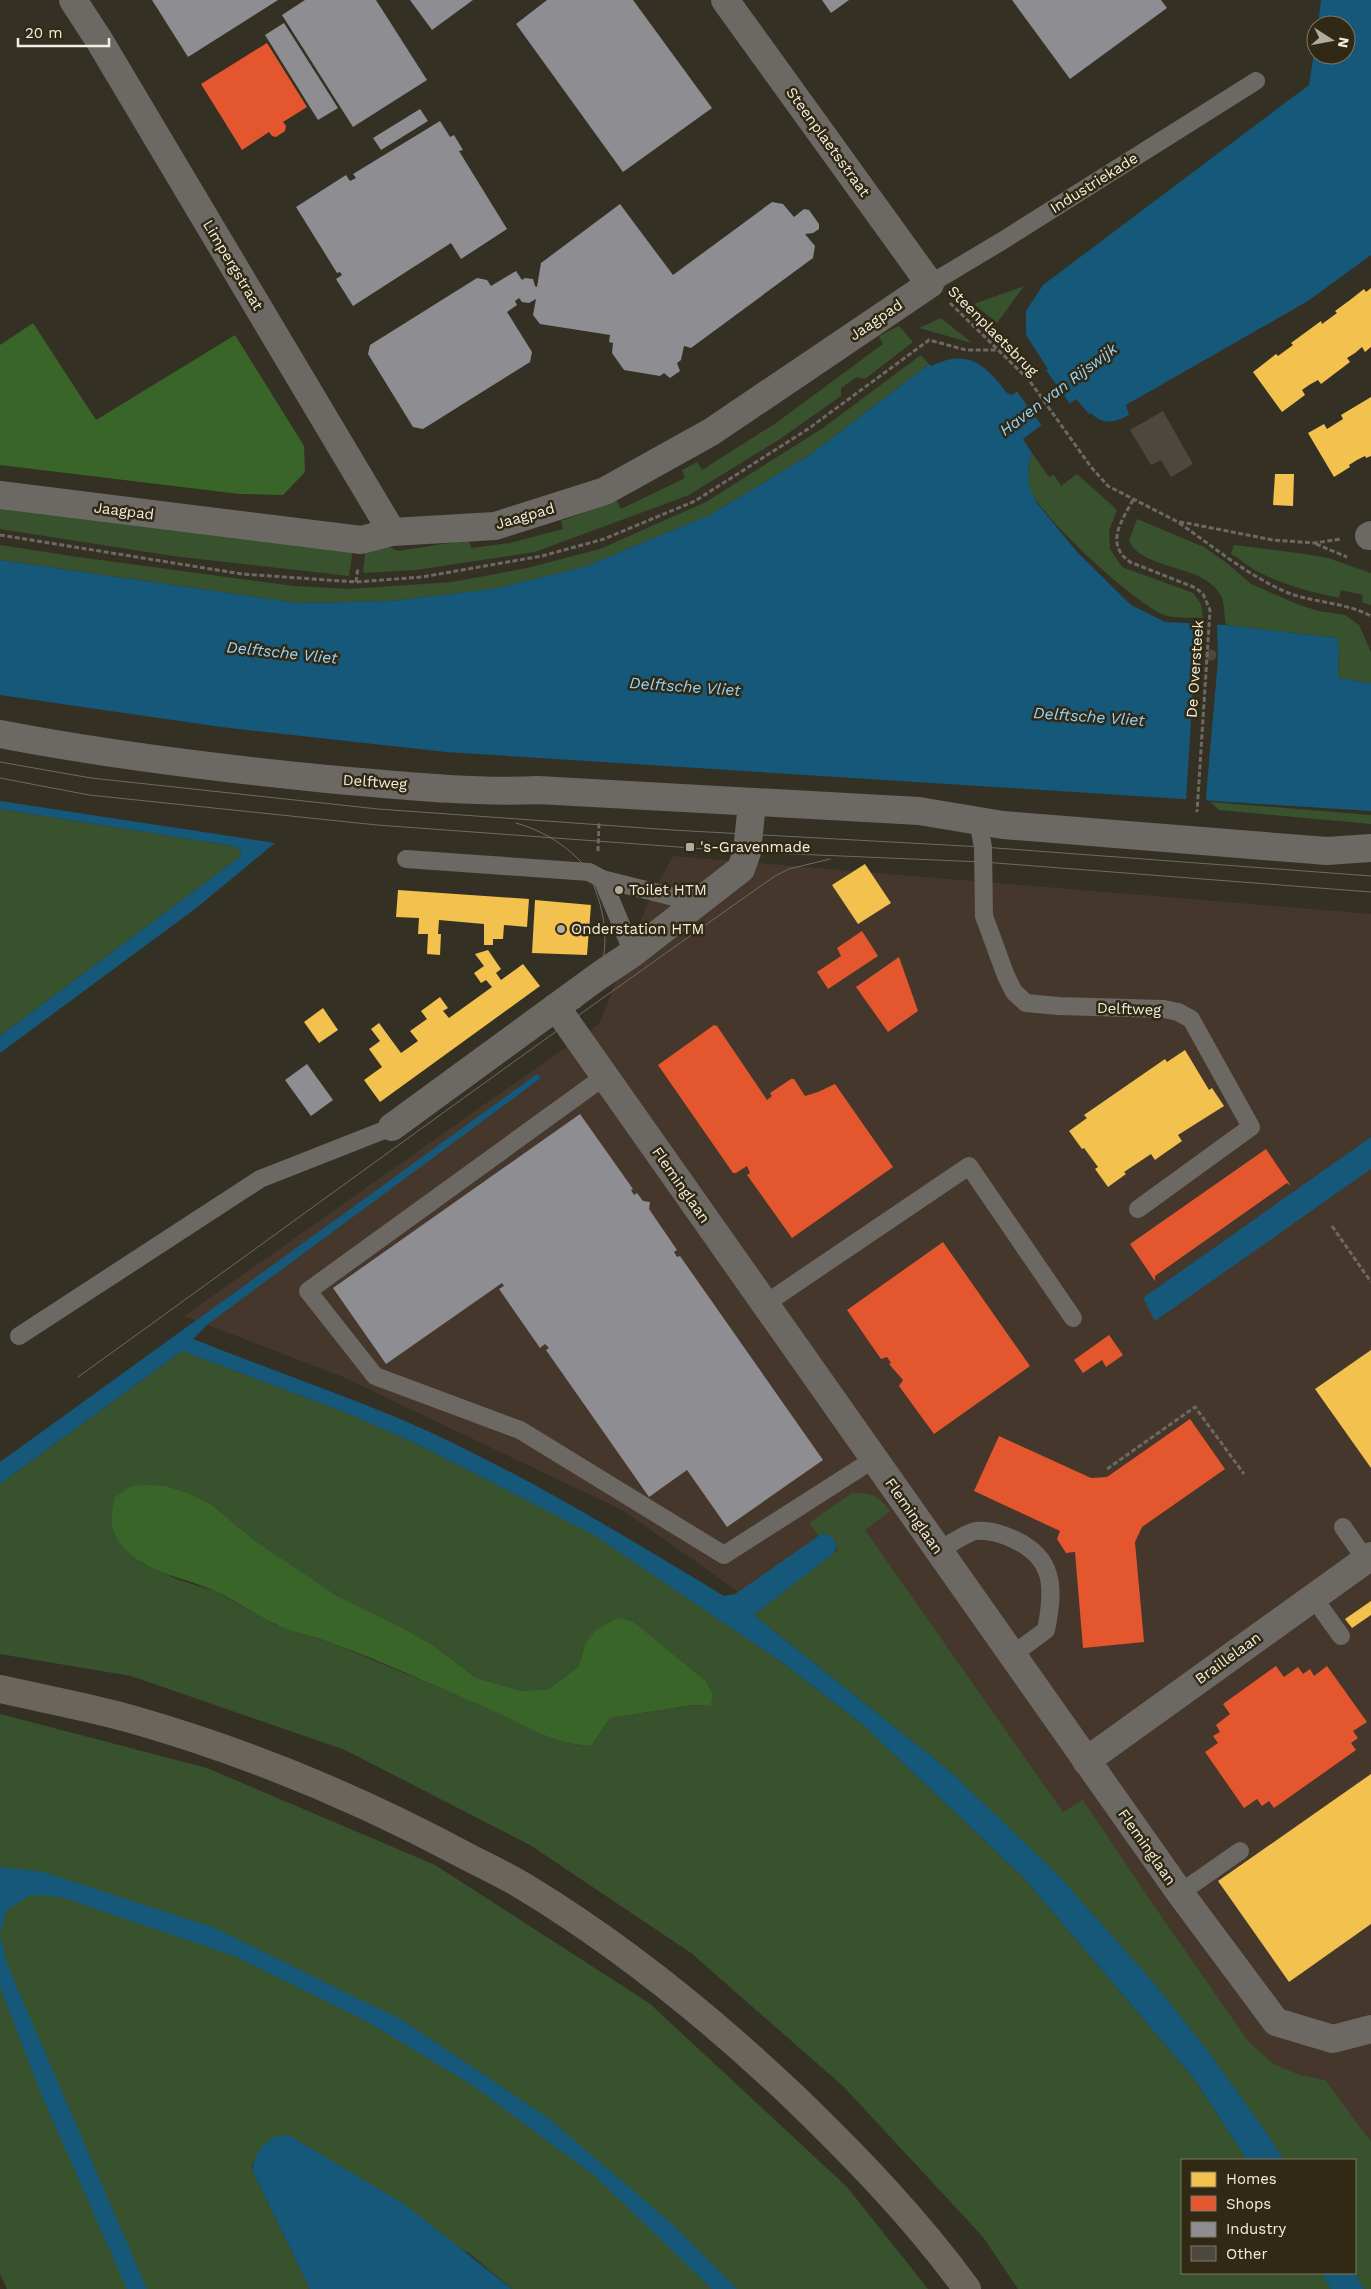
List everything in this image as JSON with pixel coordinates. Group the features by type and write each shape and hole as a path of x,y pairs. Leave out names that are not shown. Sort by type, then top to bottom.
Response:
{"highway":[{"path":"0,1689 130,1718 218,1747 308,1780 413,1828 523,1886 637,1966 756,2062 847,2148 898,2203 944,2257 967,2289"}],"street":[{"name":"Limpergstraat","path":"73,0 99,40 392,532"},
{"name":"Steenplaetsstraat","path":"725,0 930,284"},
{"name":"Jaagpad","path":"0,495 361,540 392,532 495,526 605,491 711,432 930,284"},
{"name":"Delftweg","path":"0,734 240,770 357,782 919,811 978,821 1327,851 1371,848"},
{"path":"392,1127 633,953 740,869 748,852 752,803"},
{"name":"Fleminglaan","path":"556,1008 1086,1761 1180,1893 1276,2022 1333,2039 1371,2029"},
{"name":"Braillelaan","path":"1086,1761 1368,1558"}],"lane":[{"name":"Industriekade","path":"930,284 1002,241 1256,81"},
{"name":"Delftweg","path":"978,821 984,847 984,916 1006,976 1014,992 1026,1002 1059,1006 1164,1009 1178,1012 1191,1019 1251,1127 1138,1209"},
{"path":"406,859 589,872 602,879 698,903"},
{"path":"602,879 633,953"},
{"path":"605,1076 308,1291 375,1376 520,1430 724,1555 874,1460"},
{"path":"19,1336 260,1179 392,1127"},
{"path":"764,1304 969,1166 1074,1318"},
{"path":"1343,1527 1368,1558"},
{"path":"939,1551 974,1531 1001,1534 1026,1544 1041,1557 1050,1580 1050,1609 1046,1630 1012,1655"},
{"path":"1313,1597 1341,1636"},
{"path":"1180,1893 1240,1851"}],"path":[{"name":"Steenplaetsbrug","path":"930,284 1029,380 1058,418 1091,467 1108,486 1176,521"},
{"name":"De Oversteek","path":"1133,500 1116,537 1117,548 1122,556 1130,562 1196,588 1204,594 1210,610 1196,818"},
{"path":"1176,521 1273,540 1314,543 1370,535"},
{"path":"1176,521 1257,578 1288,592 1322,603 1360,610 1371,616"},
{"path":"1314,543 1348,558"},
{"path":"1332,1226 1371,1282"},
{"path":"1107,1469 1194,1407 1244,1474"}],"shaded area":[{"path":"673,856 1371,914 1371,2289 1358,2289 1349,2274 1356,2274 1356,2159 1277,2159 856,1675 624,1511 343,1377 184,1316 599,1024 650,898"}],"green space":[{"path":"1024,286 997,323 974,304"},
{"path":"941,318 972,343 919,328"},
{"path":"33,323 96,420 235,335 304,446 305,472 283,495 240,494 0,465 0,345"},
{"path":"899,326 913,342 865,379 857,377 841,388 841,396 780,439 689,495 535,552 416,570 363,573 366,544 382,544 398,551 469,540 471,548 510,543 563,529 561,521 617,501 621,509 685,478 682,470 697,462 702,470 776,423 883,344 879,336"},
{"path":"921,355 929,364 811,454 710,515 584,567 494,589 391,601 298,603 0,560 0,545 294,586 349,589 452,582 527,568 600,549 706,502 823,428"},
{"path":"1032,453 1049,477 1054,475 1061,486 1077,474 1117,510 1109,531 1110,549 1122,567 1193,593 1201,604 1203,618 1169,616 1151,608 1112,578 1068,537 1036,500 1029,487 1029,466"},
{"path":"0,505 353,549 349,576 173,556 0,529"},
{"path":"1137,519 1204,547 1251,584 1318,611 1345,615 1359,625 1371,652 1371,683 1338,678 1339,648 1337,638 1226,625 1224,604 1214,587 1203,579 1148,558 1137,551 1129,541"},
{"path":"1234,545 1328,558 1371,573 1371,605 1362,602 1363,595 1341,590 1339,598 1273,579 1253,569 1231,554"},
{"path":"1210,802 1371,815 1371,824 1219,810"},
{"path":"0,809 233,846 240,850 241,856 0,1036"},
{"path":"182,1351 339,1410 413,1442 595,1535 780,1661 861,1723 1023,1877 1195,2080 1246,2159 1181,2159 1181,2274 1322,2274 1331,2289 1018,2289 983,2237 844,2087 691,1953 530,1845 345,1750 131,1676 0,1654 0,1484","holes":["213,1506 255,1541 337,1596 399,1626 434,1646 476,1678 521,1691 549,1689 579,1666 585,1644 633,1623 706,1681 713,1694 711,1706 693,1705 610,1718 591,1746 577,1745 558,1740 487,1707 334,1644 274,1624 215,1591 179,1580 143,1564 125,1549"]},
{"path":"142,1485 165,1486 190,1494 213,1506 255,1541 337,1596 399,1626 434,1646 476,1678 521,1691 549,1689 579,1666 585,1644 595,1631 618,1618 633,1622 706,1681 713,1694 711,1706 693,1705 610,1718 591,1746 577,1745 548,1737 481,1705 371,1658 280,1626 217,1592 145,1565 125,1549 116,1536 112,1524 115,1497 130,1487"},
{"path":"852,1493 874,1496 882,1501 890,1511 865,1530 1063,1812 1083,1800 1248,2041 1273,2064 1300,2075 1325,2080 1371,2142 1371,2289 1364,2289 1355,2274 1356,2159 1283,2159 1208,2051 1154,1983 1058,1875 951,1772 754,1615 837,1550 834,1539 823,1533 819,1536 809,1523"},
{"path":"0,1714 207,1768 435,1865 649,2003 847,2187 928,2289 512,2289 469,2253 258,2153 252,2166 253,2172 310,2289 7,2289 0,2274"}],"water":[{"path":"1321,0 1371,0 1371,255 1308,301 1126,405 1129,415 1110,422 1100,420 1091,413 1089,414 1076,399 1023,439 1032,453 1028,468 1029,487 1037,503 1078,553 1131,605 1165,622 1226,625 1337,638 1339,648 1338,678 1371,683 1371,811 446,752 221,727 0,695 0,560 298,603 391,601 493,589 584,567 710,515 811,454 929,364 931,366 955,359 966,359 975,362 991,374 1007,393 1012,395 1048,369 1026,335 1026,311 1043,285 1309,85 1312,65 1356,65 1356,15 1319,15"},
{"path":"0,801 275,843 195,909 0,1053 0,1036 241,856 240,850 233,846 0,809"},
{"path":"537,1074 541,1078 208,1324 193,1339 398,1418 482,1457 564,1501 724,1596 735,1594 823,1533 832,1537 837,1545 834,1553 754,1615 951,1772 1058,1875 1154,1983 1208,2051 1283,2159 1246,2159 1195,2080 1023,1877 861,1723 780,1661 594,1535 413,1442 339,1410 182,1351 0,1484 0,1462"},
{"path":"1371,1137 1371,1169 1155,1321 1143,1298"},
{"path":"0,1867 43,1872 215,1928 402,2020 547,2117 671,2223 737,2289 712,2289 596,2177 472,2085 368,2022 234,1956 61,1897 31,1895 7,1910 0,1932"},
{"path":"0,1935 7,1964 147,2289 127,2289 42,2096 0,1987"},
{"path":"290,2136 404,2204 512,2289 310,2289 253,2172 258,2152 269,2140 275,2137"},
{"path":"1322,2274 1355,2274 1364,2289 1331,2289"}],"pier":[{"path":"1045,369 1071,405 1042,426 1016,390"},
{"path":"1202,622 1217,622 1218,660 1207,802 1186,801 1195,656"}],"building: Homes":[{"path":"1371,288 1371,347 1365,352 1362,347 1347,358 1350,362 1321,384 1318,380 1302,390 1305,395 1282,412 1253,372 1276,354 1278,356 1293,345 1291,343 1321,321 1322,324 1337,313 1335,311 1364,289 1366,292"},
{"path":"1371,397 1371,456 1366,458 1365,456 1357,460 1334,477 1308,433 1324,424 1327,429 1343,419 1341,415"},
{"path":"1275,474 1294,474 1293,506 1273,505"},
{"path":"865,864 891,903 858,924 832,885"},
{"path":"398,890 529,899 527,927 504,925 503,939 493,939 493,945 484,945 484,924 439,920 438,934 441,934 440,955 427,954 428,934 418,934 419,918 396,917"},
{"name":"Onderstation HTM","path":"535,900 591,905 587,955 532,953"},
{"path":"488,950 501,969 496,973 501,980 523,964 540,986 380,1102 364,1080 382,1067 369,1049 380,1041 371,1029 379,1023 401,1053 418,1041 410,1031 427,1019 421,1011 440,997 448,1008 443,1011 449,1018 492,987 486,980 481,983 474,973 484,966 475,954"},
{"path":"323,1008 338,1030 319,1043 304,1022"},
{"path":"1185,1050 1209,1090 1212,1088 1224,1106 1178,1135 1182,1141 1155,1160 1151,1154 1124,1172 1126,1174 1108,1187 1095,1169 1098,1167 1069,1131 1087,1118 1084,1115 1165,1059 1167,1062"},
{"path":"1371,1350 1371,1468 1315,1389"},
{"path":"1371,1601 1371,1615 1352,1628 1345,1619"},
{"path":"1371,1774 1371,1924 1289,1982 1218,1881"}],"building: Shops":[{"path":"267,43 307,107 283,122 286,126 285,131 276,137 272,136 269,132 242,150 201,84"},
{"path":"862,931 878,956 828,989 817,972 841,956 837,948"},
{"path":"899,957 918,1011 888,1032 856,987"},
{"path":"714,1025 717,1026 767,1100 772,1096 770,1093 791,1079 794,1079 805,1096 835,1084 893,1167 792,1238 747,1175 750,1173 747,1166 733,1173 658,1065"},
{"path":"1266,1149 1291,1186 1287,1183 1155,1276 1155,1281 1130,1244"},
{"path":"943,1242 1030,1366 934,1434 899,1386 903,1380 889,1364 891,1363 887,1357 881,1359 847,1310"},
{"path":"1109,1335 1123,1355 1106,1367 1102,1360 1083,1373 1074,1360"},
{"path":"1190,1419 1225,1469 1142,1527 1135,1542 1144,1642 1083,1648 1075,1552 1066,1553 1057,1539 1060,1531 974,1491 999,1436 1091,1478 1107,1477"},
{"path":"1276,1666 1284,1677 1298,1667 1303,1674 1310,1669 1314,1676 1327,1666 1367,1722 1353,1731 1358,1738 1351,1743 1356,1750 1274,1808 1269,1801 1262,1806 1257,1799 1244,1808 1205,1752 1218,1743 1213,1736 1220,1732 1216,1725 1230,1714 1223,1704"}],"building: Industry":[{"path":"152,0 278,0 188,57"},
{"path":"305,0 376,0 427,80 353,127 282,15"},
{"path":"410,0 473,0 432,30"},
{"path":"547,0 633,0 712,108 623,172 516,24"},
{"path":"822,0 849,0 831,13"},
{"path":"1012,0 1161,0 1167,8 1070,79"},
{"path":"284,23 338,108 318,120 265,35"},
{"path":"420,109 428,121 381,150 373,138"},
{"path":"440,121 450,137 454,135 463,150 459,151 507,229 461,259 451,243 353,306 336,279 342,275 340,272 337,273 296,207 346,175 350,181 356,178 353,174"},
{"path":"772,202 783,204 794,217 804,209 809,210 819,224 819,229 813,233 805,234 815,246 813,258 691,348 684,346 681,360 677,363 680,371 670,378 664,373 660,376 624,370 612,353 613,343 609,342 610,335 540,324 533,315 536,299 529,303 522,302 519,298 515,301 517,305 507,312 532,352 530,362 423,429 413,427 368,354 370,345 477,278 487,280 491,286 516,271 522,280 525,278 533,279 537,287 541,263 620,204 673,275"},
{"path":"307,1064 333,1100 311,1116 285,1080"},
{"path":"580,1114 633,1189 631,1190 634,1195 637,1193 643,1201 650,1202 649,1209 677,1250 674,1252 677,1257 680,1256 823,1460 727,1527 687,1470 649,1497 546,1350 549,1348 545,1344 540,1348 499,1289 504,1286 502,1283 386,1364 333,1288"}],"building: Other":[{"path":"1163,411 1193,464 1171,477 1161,460 1151,465 1130,430"},
{"path":"1211,649 1217,655 1211,661 1205,655"}],"tram line":[{"path":"0,762 91,778 378,809 672,830 983,847 1371,876"},
{"path":"0,778 89,795 377,825 747,852 983,862 1371,892"},
{"path":"516,823 543,833 567,849 583,865 594,885 603,920 604,951 596,981 589,995 579,1008"},
{"path":"78,1377 775,876 789,869 830,859"}],"place":[{"name":"'s-Gravenmade","path":"690,847"},
{"name":"Toilet HTM","path":"619,890"},
{"name":"Onderstation HTM","path":"561,929"}],"water label":[{"name":"Haven van Rijswijk","path":"1058,389"},
{"name":"Delftsche Vliet","path":"282,652"},
{"name":"Delftsche Vliet","path":"685,686"},
{"name":"Delftsche Vliet","path":"1089,716"}]}
